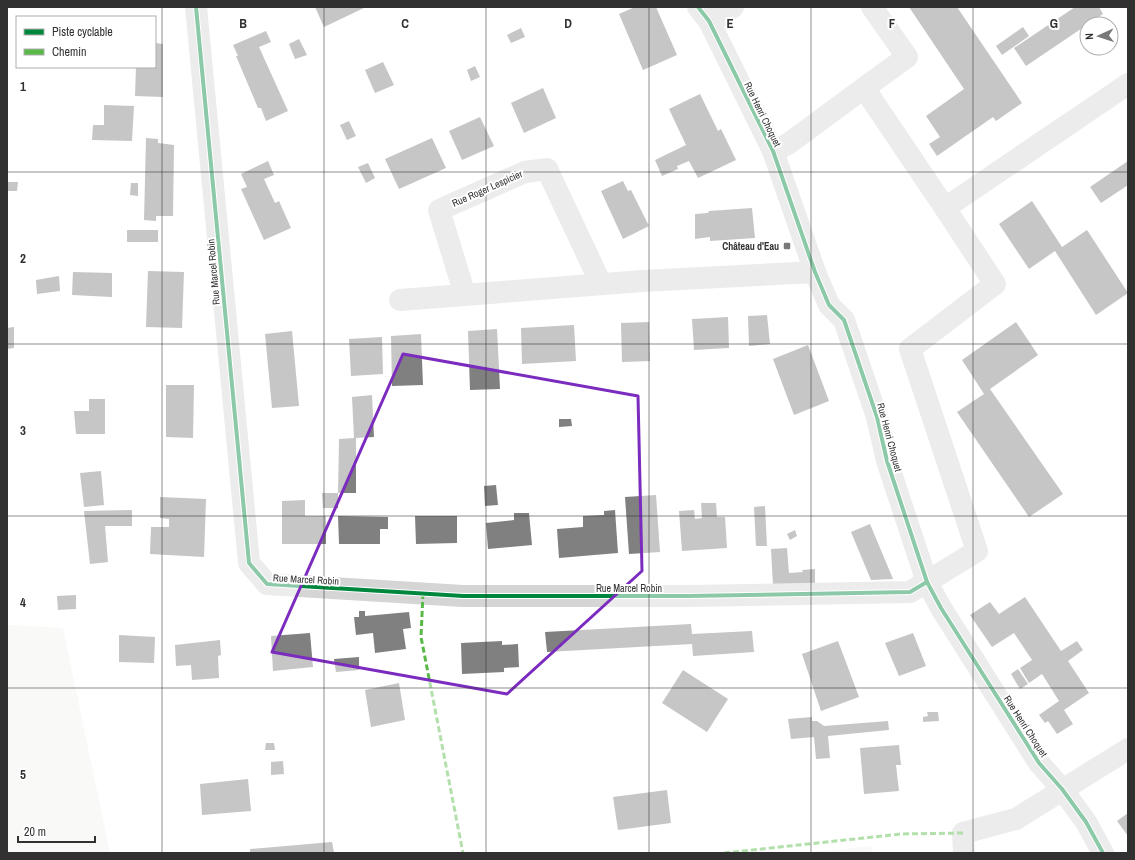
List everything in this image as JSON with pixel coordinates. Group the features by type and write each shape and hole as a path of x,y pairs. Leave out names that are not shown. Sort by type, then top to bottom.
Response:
{"street":[{"name":"Rue Marcel Robin","path":"196,7 249,563 267,584 463,596 688,596 910,592 977,552 910,348 995,284 945,208"},
{"path":"703,14 720,16 732,7"},
{"path":"773,151 788,144 907,57 872,7"},
{"name":"Rue Henri Choquet","path":"703,14 773,151 815,272 829,305 830,327 869,435 887,461 927,582 941,608 1039,763 1062,789 1086,822 1103,853"},
{"path":"864,88 945,208 1128,84"},
{"name":"Rue Roger Lespicier","path":"465,295 439,210 525,172 547,170 601,284"},
{"path":"400,300 601,284 815,272"},
{"path":"964,853 963,833 1016,819 1128,749"}],"highlighted area":[{"path":"403,354 638,396 642,571 507,694 272,652"}],"shaded area":[{"path":"7,625 63,628 110,853 7,853"},
{"path":"872,846 871,853 802,853"}],"building":[{"path":"315,7 366,7 324,27"},
{"path":"635,7 656,7 677,55 643,70 619,14"},
{"path":"909,7 957,7 1022,103 996,121 993,117 937,156 929,144 940,137 926,116 964,89"},
{"path":"1075,7 1099,7 1103,14 1100,16 1079,16 1079,30 1026,66 1014,48"},
{"path":"1023,27 1029,36 1002,55 996,46"},
{"path":"521,28 525,37 511,43 507,35"},
{"path":"266,31 271,42 259,47 288,111 266,121 261,108 258,108 236,56 238,56 233,45"},
{"path":"299,39 307,55 295,59 289,44"},
{"path":"156,43 163,44 163,97 135,96 136,68 156,68"},
{"path":"383,62 394,85 375,93 365,70"},
{"path":"475,66 480,77 471,81 467,70"},
{"path":"543,88 556,118 524,133 511,103"},
{"path":"700,94 718,131 721,129 736,160 698,178 689,161 677,166 678,169 662,176 655,160 686,145 669,109"},
{"path":"104,105 134,106 132,141 92,140 93,125 104,125"},
{"path":"480,117 494,146 462,160 449,131"},
{"path":"349,121 356,136 347,140 340,125"},
{"path":"146,138 158,139 158,143 174,145 173,216 156,216 156,221 144,220"},
{"path":"432,138 446,168 399,189 385,159"},
{"path":"268,161 274,175 264,179 275,203 279,201 291,228 264,240 241,189 247,187 241,174"},
{"path":"1128,161 1128,185 1101,203 1090,187"},
{"path":"368,163 375,178 366,183 358,167"},
{"path":"623,181 628,191 631,190 649,226 623,239 601,191"},
{"path":"7,182 18,182 17,191 7,191"},
{"path":"131,183 138,183 138,196 130,195"},
{"path":"1032,201 1062,247 1087,230 1128,293 1096,315 1055,251 1029,269 999,224"},
{"path":"752,208 755,238 710,241 710,237 695,239 695,214 708,213 709,211"},
{"path":"127,230 158,230 158,242 127,242"},
{"path":"148,271 184,272 182,328 146,327"},
{"path":"73,272 112,273 112,297 72,295"},
{"path":"59,276 60,291 37,294 36,280"},
{"path":"767,315 770,344 749,346 748,316"},
{"path":"728,317 729,348 694,350 692,319"},
{"path":"649,322 650,361 622,362 621,323"},
{"path":"1016,322 1038,355 990,389 1063,494 1029,517 957,412 984,394 962,360"},
{"path":"574,325 576,361 522,364 521,328"},
{"path":"14,327 14,348 7,349 7,328"},
{"path":"497,329 500,389 470,390 468,331"},
{"path":"292,331 299,406 272,408 265,334"},
{"path":"421,334 423,385 392,386 391,336"},
{"path":"382,337 383,374 351,376 349,339"},
{"path":"808,345 829,401 794,415 773,359"},
{"path":"166,385 194,385 193,438 166,437"},
{"path":"372,395 374,437 356,438 356,493 338,493 339,439 354,438 352,397"},
{"path":"89,399 105,399 105,434 76,434 74,411 89,411"},
{"path":"559,419 571,419 572,426 559,427"},
{"path":"101,471 104,505 84,507 80,473"},
{"path":"496,485 498,505 485,506 484,486"},
{"path":"322,493 338,493 338,508 323,508"},
{"path":"656,495 660,552 629,554 625,497"},
{"path":"160,497 206,499 204,557 150,554 151,527 169,527 169,519 160,518"},
{"path":"305,500 305,516 326,516 326,544 282,544 282,501"},
{"path":"701,503 716,503 717,517 725,517 727,548 682,551 679,511 694,510 695,519 702,518"},
{"path":"765,506 767,546 756,546 754,507"},
{"path":"132,510 132,526 105,526 108,562 90,564 84,511"},
{"path":"615,510 618,553 559,558 557,529 583,527 583,516 604,515 604,511"},
{"path":"514,513 529,513 532,545 488,549 486,523 514,520"},
{"path":"338,516 388,517 388,529 380,529 380,544 339,544"},
{"path":"415,516 457,516 457,543 416,544"},
{"path":"870,524 893,579 871,580 851,532"},
{"path":"795,530 797,536 790,540 787,534"},
{"path":"787,548 789,573 815,569 815,583 773,585 771,549"},
{"path":"76,595 76,609 58,610 57,596"},
{"path":"1025,597 1061,651 1077,641 1083,650 1068,661 1089,693 1064,710 1073,724 1057,734 1048,721 1045,723 1039,715 1059,701 1042,674 1029,683 1020,668 1032,660 1014,633 992,647 970,615 990,602 999,614"},
{"path":"359,611 365,611 365,616 409,612 411,628 403,629 406,649 375,653 373,633 356,635 354,617 359,617"},
{"path":"691,624 692,634 752,631 754,652 693,656 692,644 547,652 545,632"},
{"path":"310,633 313,667 273,671 271,636"},
{"path":"913,633 926,666 899,676 885,643"},
{"path":"119,635 155,637 154,663 119,662"},
{"path":"220,640 221,655 218,656 219,678 192,680 191,665 176,666 175,645"},
{"path":"502,641 502,645 518,644 519,667 504,668 504,672 462,674 461,643"},
{"path":"838,641 859,697 821,711 802,654"},
{"path":"359,657 359,670 336,672 334,659"},
{"path":"1018,669 1028,684 1020,689 1011,674"},
{"path":"683,670 728,699 707,732 662,703"},
{"path":"399,683 405,720 371,727 365,690"},
{"path":"927,712 938,712 939,721 923,722 923,717 928,716"},
{"path":"812,717 812,721 817,721 824,726 888,721 889,730 828,736 830,758 816,759 814,737 791,739 788,719"},
{"path":"266,743 274,743 275,750 265,750"},
{"path":"899,745 901,765 896,765 899,791 864,794 860,748"},
{"path":"283,761 284,774 271,775 271,762"},
{"path":"248,779 251,811 202,815 200,784"},
{"path":"667,790 671,823 618,830 613,797"},
{"path":"1128,813 1128,836 1117,821"},
{"path":"332,842 334,853 250,853 250,849"}],"marked path":[{"path":"423,593 421,637 463,853"},
{"path":"724,853 901,834 963,833"}],"cycle path":[{"path":"196,7 249,563 267,584 463,596 688,596 910,592 927,582"},
{"path":"698,7 709,21 773,151 815,272 829,305 844,320 877,417 887,461 927,582 941,608 1039,763 1062,789 1086,822 1103,853"}],"place":[{"name":"Château d'Eau","path":"787,246"}]}
